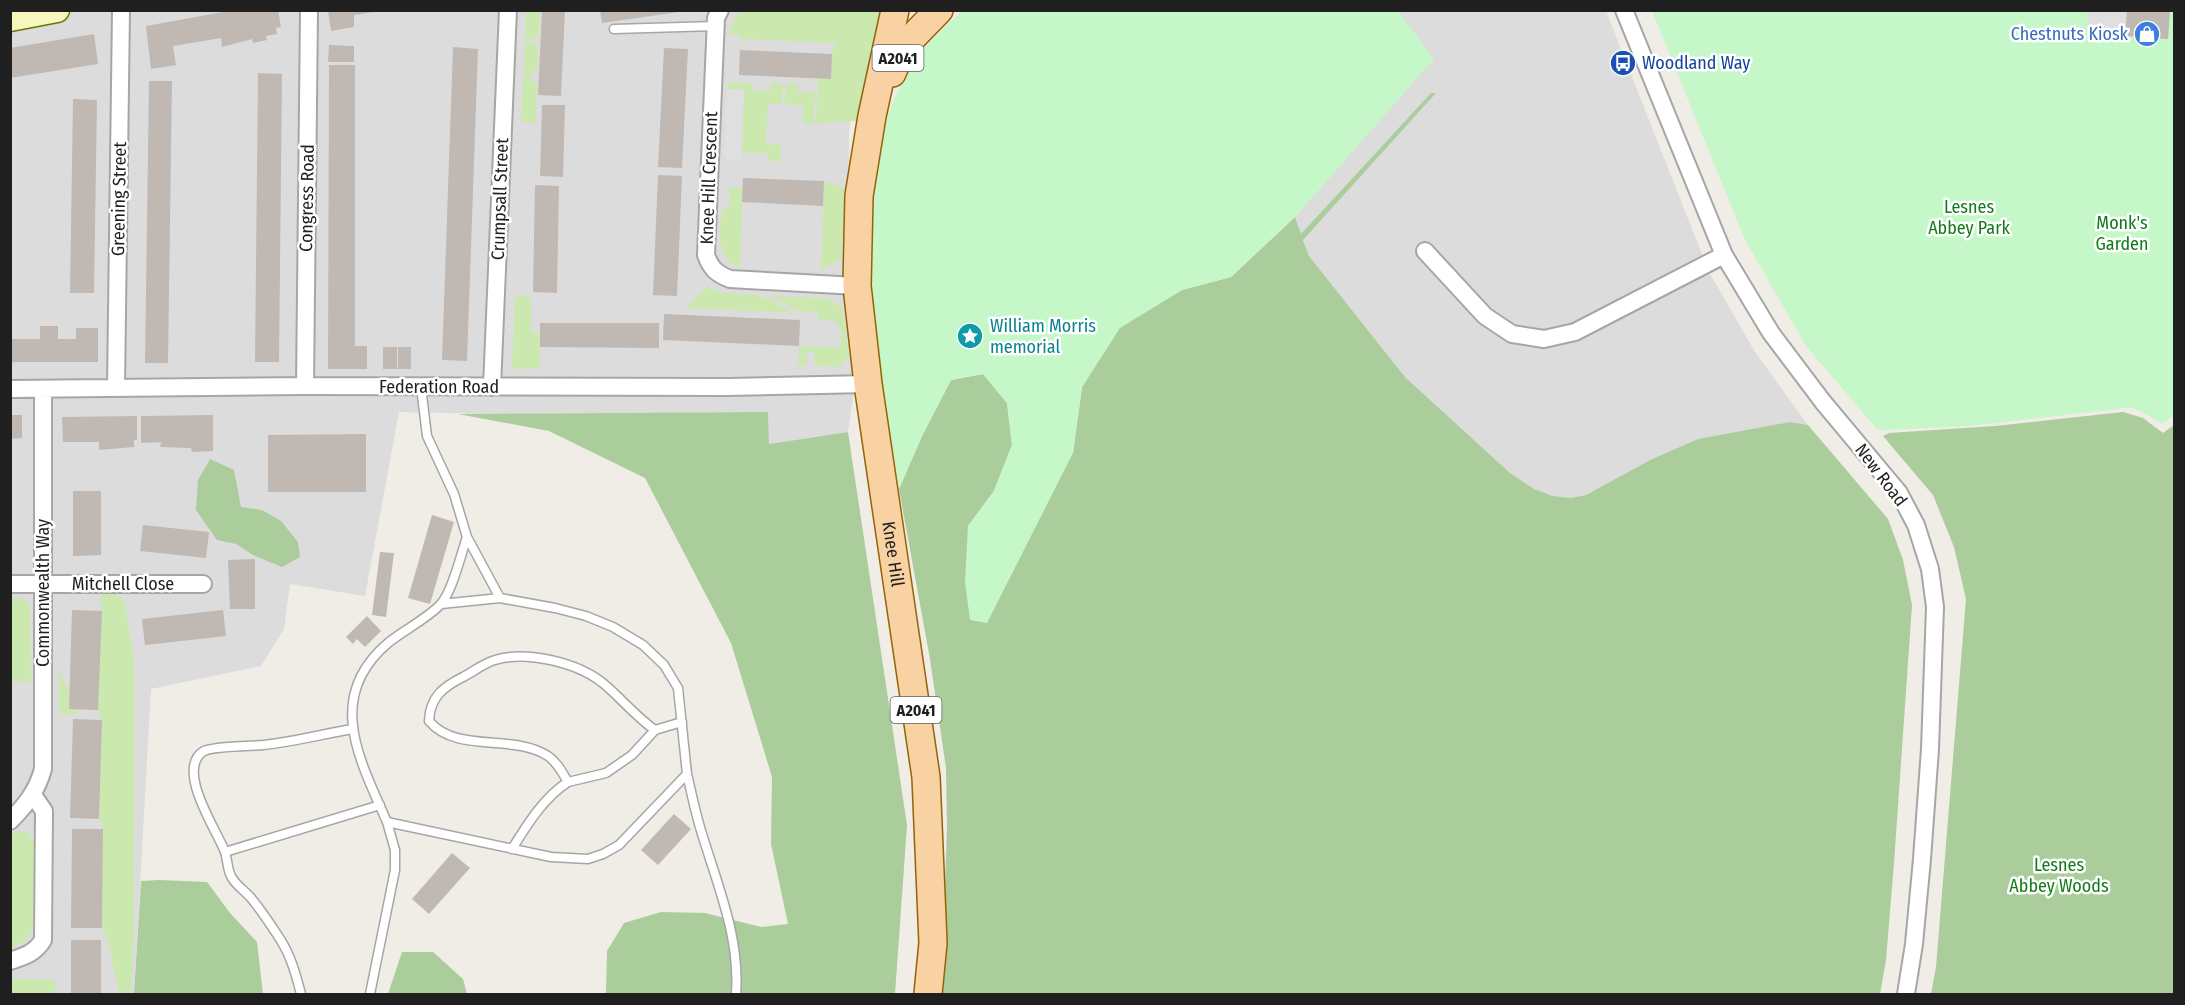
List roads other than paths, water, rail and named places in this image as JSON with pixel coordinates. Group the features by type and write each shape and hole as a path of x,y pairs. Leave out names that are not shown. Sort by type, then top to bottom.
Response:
{"main road":[{"path":"10,19 57,10"},
{"name":"Knee Hill","path":"895,10 872,116 859,196 857,286 868,384 926,777 933,943 928,994"},
{"name":"Knee Hill","path":"872,116 903,47 939,10"}],"street":[{"name":"Greening Street","path":"116,387 122,10"},
{"name":"Congress Road","path":"305,386 309,10"},
{"name":"Crumpsall Street","path":"492,387 508,10"},
{"name":"New Road","path":"1624,10 1724,255 1771,333 1823,402 1899,493 1916,525 1930,569 1935,607 1930,749 1917,912 1906,994"},
{"name":"Knee Hill Crescent","path":"718,18 706,255 709,263 713,270 730,279 857,286"},
{"path":"1425,251 1485,316 1512,334 1544,339 1575,332 1724,255"},
{"name":"Federation Road","path":"10,389 305,386 728,387 868,384"},
{"name":"Commonwealth Way","path":"10,821 33,795 43,769 43,389"},
{"name":"Mitchell Close","path":"10,584 203,584"},
{"path":"10,961 30,954 43,940 44,812 33,795"}],"lane":[{"path":"614,29 718,18"},
{"path":"421,387 427,436 454,494 467,537 500,598"},
{"path":"370,994 395,870 395,850 387,822 356,752 351,716 352,698 358,680 368,664 387,644 441,604 452,582 467,537"},
{"path":"441,604 500,598 586,616 613,627 643,645 664,665 678,688 687,774 702,836 728,912 738,973 736,994"},
{"path":"568,782 556,763 547,755 529,748 451,737 437,731 429,721 429,709 434,698 447,685 495,660 519,657 542,659 583,670 603,684 640,720 655,730"},
{"path":"512,849 557,788 568,782 606,772 632,755 655,730 682,722"},
{"path":"301,994 294,968 281,940 252,900 232,879 225,852 207,818 194,771 197,759 203,752 213,749 265,745 353,729"},
{"path":"387,822 551,857 588,859 619,845 687,774"},
{"path":"225,852 380,805"}],"place":[{"name":"Chestnuts Kiosk","path":"2147,34"},
{"name":"Woodland Way","path":"1623,63"},
{"name":"William Morris memorial","path":"970,336"}],"park label":[{"name":"Lesnes Abbey Park","path":"1969,217"},
{"name":"Monk's Garden","path":"2122,233"},
{"name":"Lesnes Abbey Woods","path":"2059,875"}]}
